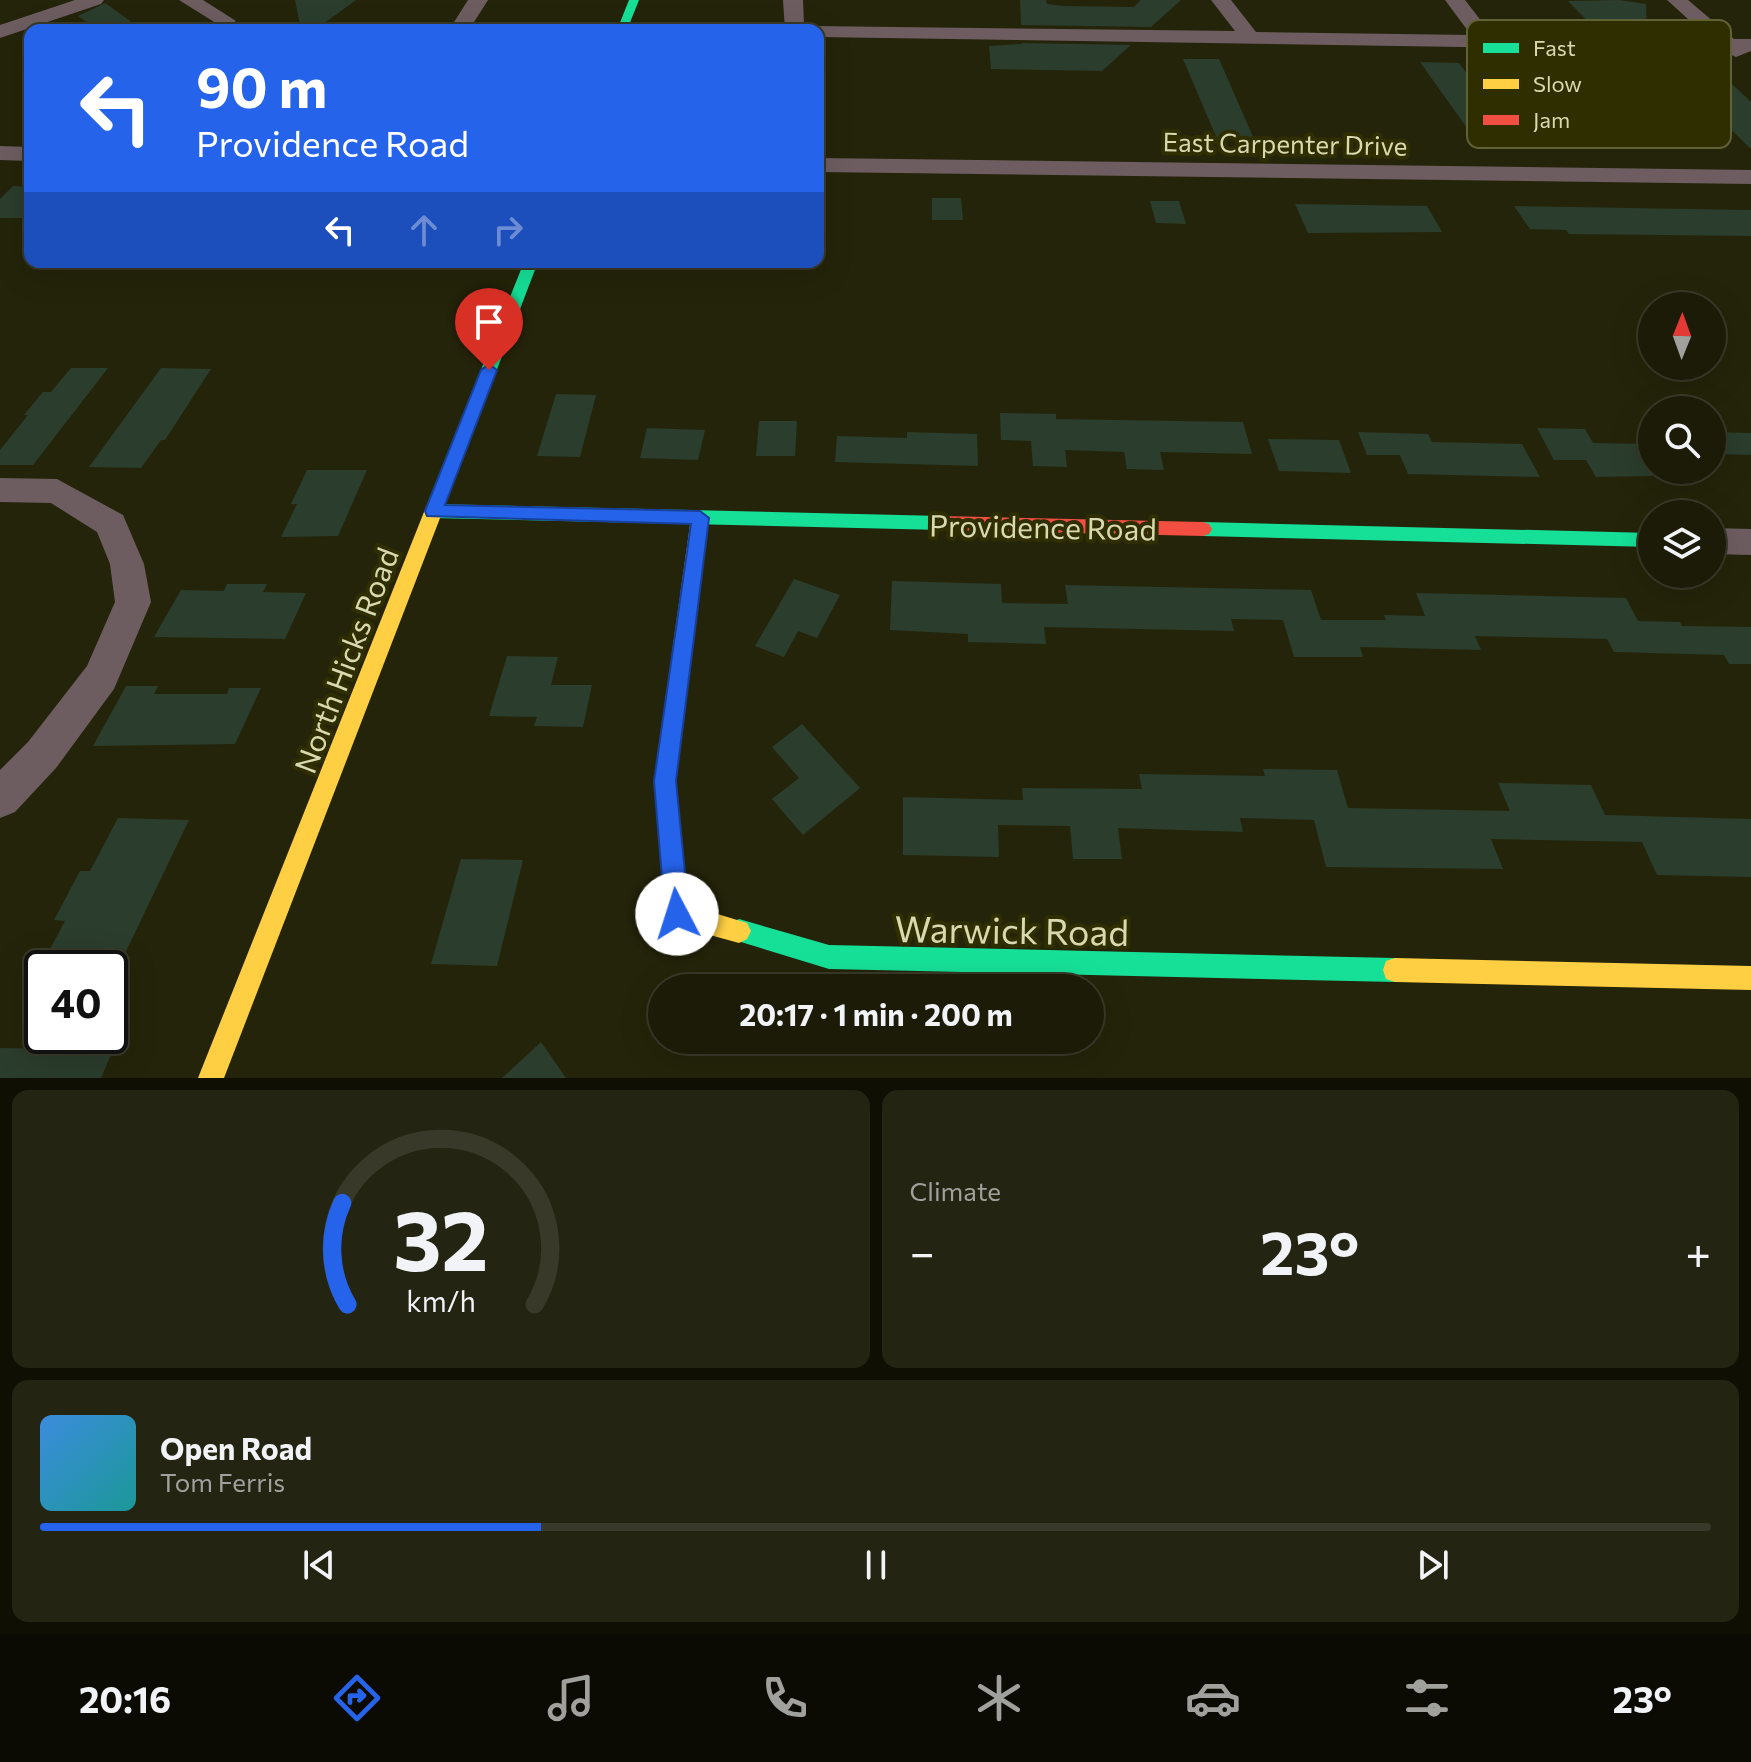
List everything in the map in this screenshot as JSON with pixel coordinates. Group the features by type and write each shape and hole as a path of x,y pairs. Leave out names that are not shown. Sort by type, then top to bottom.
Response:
{"street":[{"path":"0,32 94,0"},
{"path":"189,0 226,21"},
{"path":"463,24 478,0"},
{"path":"624,24 634,0"},
{"path":"793,0 794,24"},
{"path":"1221,0 1240,21 1249,38"},
{"path":"1455,0 1470,20"},
{"path":"1677,0 1700,20"},
{"path":"824,31 1467,41"},
{"path":"1731,44 1751,45"},
{"path":"1731,47 1751,65"},
{"path":"0,153 24,154"},
{"name":"East Carpenter Drive","path":"824,165 1751,177"},
{"name":"North Hicks Road","path":"211,1078 529,268"},
{"path":"0,490 57,491 111,524 127,564 133,602 101,677 42,755 0,798"},
{"name":"Providence Road","path":"433,511 1638,540"},
{"name":"Warwick Road","path":"700,518 665,781 677,914 829,957 1751,978"},
{"path":"1726,541 1751,542"}],"building":[{"path":"295,0 356,0 323,24 300,24"},
{"path":"1020,0 1046,0 1047,4 1063,6 1134,7 1141,0 1181,0 1151,27 1021,25"},
{"path":"1619,0 1646,4 1647,20 1586,20 1568,1"},
{"path":"105,3 135,24 89,24 78,16"},
{"path":"1131,45 1102,71 991,69 989,46"},
{"path":"1183,59 1219,59 1254,139 1217,139"},
{"path":"1420,62 1459,63 1467,74 1467,128"},
{"path":"1731,83 1751,102 1751,149 1731,129"},
{"path":"13,186 24,187 24,218 0,218 0,199"},
{"path":"932,198 961,198 963,220 932,220"},
{"path":"1150,201 1179,201 1186,224 1156,223"},
{"path":"1295,204 1427,206 1442,232 1308,233"},
{"path":"1514,206 1751,210 1751,236 1569,234 1566,230 1530,229"},
{"path":"71,368 108,368 33,465 0,465 0,450 28,415 24,415 43,392 51,392"},
{"path":"161,368 211,369 165,440 161,440 141,468 89,467"},
{"path":"556,394 596,395 580,457 537,456"},
{"path":"1000,413 1056,414 1056,419 1243,422 1252,454 1160,452 1164,470 1127,469 1124,452 1065,450 1067,467 1033,466 1031,441 1001,440"},
{"path":"759,421 797,421 795,456 756,456"},
{"path":"647,428 705,430 698,460 640,458"},
{"path":"1537,428 1585,429 1593,443 1638,444 1638,476 1596,477 1586,460 1554,460"},
{"path":"907,432 977,434 978,466 835,462 837,436 907,438"},
{"path":"1358,432 1428,434 1432,442 1522,444 1540,477 1408,474 1400,455 1367,455"},
{"path":"1726,432 1751,433 1751,455 1726,454"},
{"path":"1268,439 1339,440 1351,473 1279,471"},
{"path":"307,470 367,470 338,536 281,537 297,504 291,504"},
{"path":"794,579 840,595 817,638 798,631 784,657 755,646"},
{"path":"892,581 1001,584 1002,603 1068,604 1065,585 1311,590 1321,620 1386,620 1384,615 1425,616 1416,593 1626,598 1638,621 1680,622 1682,626 1751,627 1751,664 1729,664 1724,655 1614,652 1607,639 1475,636 1481,650 1360,647 1363,657 1294,657 1283,620 1231,619 1234,631 1044,627 1046,644 968,642 968,634 890,630"},
{"path":"227,584 267,584 263,592 306,593 285,639 154,637 181,590 224,591"},
{"path":"507,656 558,657 551,685 592,685 583,727 534,726 537,717 489,716"},
{"path":"126,686 158,686 154,694 227,694 229,688 261,688 235,744 93,746"},
{"path":"802,724 860,788 803,835 772,799 799,778 772,747"},
{"path":"1263,769 1337,770 1348,808 1510,811 1498,783 1591,785 1605,815 1751,819 1751,877 1657,875 1642,842 1491,839 1503,869 1326,867 1314,820 1240,818 1243,832 1118,828 1122,859 1073,859 1070,826 998,825 999,857 903,855 903,797 1023,800 1022,788 1142,789 1139,774 1265,776"},
{"path":"118,818 189,820 127,950 50,950 65,921 54,920 80,871 90,871"},
{"path":"461,859 523,860 497,966 431,964"},
{"path":"541,1042 566,1078 502,1078"},
{"path":"0,1048 24,1048 24,1054 111,1054 101,1078 0,1078"}],"traffic: fast":[{"path":"624,24 634,0"},
{"path":"443,487 529,268"},
{"path":"433,511 942,523"},
{"path":"1203,529 1638,540"},
{"path":"739,931 829,957 1395,970"}],"traffic: slow":[{"path":"211,1078 443,487"},
{"path":"700,518 665,781 677,914 739,931"},
{"path":"1395,970 1751,978"}],"traffic: jam":[{"path":"942,523 1203,529"}],"route":[{"path":"489,370 433,511 700,518 665,781 677,914"}]}
